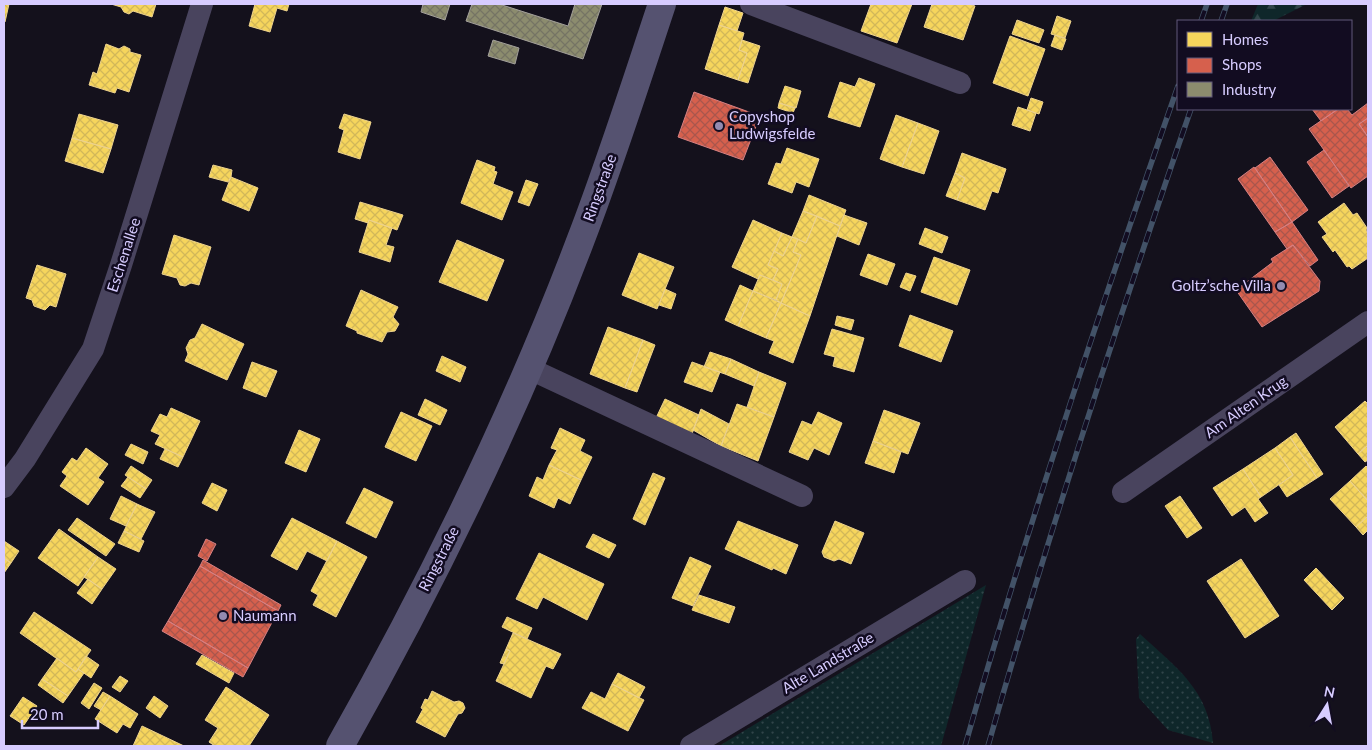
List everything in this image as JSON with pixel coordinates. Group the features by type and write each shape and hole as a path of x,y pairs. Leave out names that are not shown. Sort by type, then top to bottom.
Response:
{"main road":[{"name":"Ringstraße","path":"340,746 403,629 466,505 528,368 588,222 620,133 662,4"}],"street":[{"name":"Eschenallee","path":"4,488 25,459 93,349 202,4"},
{"path":"751,4 960,83"},
{"name":"Am Alten Krug","path":"1123,492 1368,322"},
{"path":"528,368 802,496"},
{"name":"Alte Landstraße","path":"691,746 965,580"}],"green space":[{"path":"1258,4 1307,4 1275,20 1251,20"},
{"path":"986,585 941,746 719,746"},
{"path":"1140,634 1178,669 1198,694 1210,724 1213,743 1168,730 1139,698 1136,639"}],"building: Homes":[{"path":"4,4 9,4 5,22 4,22"},
{"path":"111,4 156,4 152,17 133,11 129,14 124,12 121,7"},
{"path":"255,4 289,4 287,11 277,8 270,32 249,26"},
{"path":"871,4 912,4 897,43 861,31"},
{"path":"932,4 968,4 975,6 963,40 924,27"},
{"path":"725,7 743,13 737,31 719,25"},
{"path":"1057,16 1071,21 1065,38 1051,34"},
{"path":"1017,20 1044,30 1039,43 1012,34"},
{"path":"719,25 744,33 739,50 747,53 738,80 705,69"},
{"path":"1055,35 1066,39 1062,50 1051,46"},
{"path":"1010,36 1045,49 1028,96 993,83"},
{"path":"742,40 760,46 748,83 738,80 747,53 739,50"},
{"path":"106,44 119,49 124,46 130,49 130,52 141,55 129,92 117,88 115,93 89,85 93,72 97,74"},
{"path":"859,78 875,84 860,127 828,117 840,82 855,87"},
{"path":"785,86 801,91 796,108 779,103"},
{"path":"1031,98 1043,102 1039,114 1027,110"},
{"path":"779,103 795,108 793,113 778,108"},
{"path":"1018,107 1036,113 1030,131 1012,125"},
{"path":"79,114 118,125 111,149 72,138"},
{"path":"344,114 371,122 360,159 338,152 344,130 339,128"},
{"path":"896,115 918,123 902,167 880,159"},
{"path":"918,123 939,131 924,174 902,167"},
{"path":"72,138 111,149 103,173 65,161"},
{"path":"787,148 819,159 809,187 796,182 792,193 768,184 776,163 781,164"},
{"path":"962,153 1006,169 998,193 992,191 985,210 957,200 965,178 955,173"},
{"path":"477,160 495,167 494,171 497,172 493,184 513,192 502,220 461,203"},
{"path":"213,165 232,170 228,182 209,177"},
{"path":"955,173 965,178 957,200 946,196"},
{"path":"231,177 258,188 249,211 222,200"},
{"path":"526,180 538,184 529,206 518,202"},
{"path":"809,195 846,210 840,226 803,211"},
{"path":"360,202 403,215 397,230 369,220 368,223 355,219"},
{"path":"1344,203 1353,215 1357,213 1367,228 1368,234 1368,258 1352,269 1349,266 1347,267 1335,250 1333,252 1322,237 1327,234 1318,222"},
{"path":"803,211 817,216 806,243 792,237"},
{"path":"844,215 867,223 859,245 837,236"},
{"path":"817,216 840,226 810,316 781,303 801,255 793,252 798,239 806,243"},
{"path":"369,220 392,228 386,245 394,247 390,262 359,252"},
{"path":"753,220 782,233 768,265 778,269 773,280 760,275 758,279 732,267"},
{"path":"925,228 948,237 942,253 919,244"},
{"path":"782,233 792,237 783,256 774,251"},
{"path":"174,235 211,247 199,285 191,283 185,286 180,285 177,278 162,274"},
{"path":"792,237 798,239 793,252 801,255 781,303 776,300 782,284 773,280 778,269 768,265 774,251 783,256"},
{"path":"457,240 504,260 487,301 439,282"},
{"path":"639,253 674,267 657,309 622,295"},
{"path":"868,254 895,264 887,285 860,275"},
{"path":"934,257 970,270 957,305 921,292"},
{"path":"37,265 66,274 56,307 50,305 45,310 34,306 32,300 26,298"},
{"path":"906,273 916,276 910,291 900,287"},
{"path":"760,275 782,284 776,300 753,291"},
{"path":"740,285 753,291 738,326 725,320"},
{"path":"665,289 676,294 671,309 659,305"},
{"path":"361,290 398,307 393,317 399,324 395,331 387,332 382,342 357,333 357,331 346,326"},
{"path":"753,291 781,303 766,338 738,326"},
{"path":"781,303 810,316 793,363 769,353 774,341 766,338"},
{"path":"910,315 953,331 941,362 899,346"},
{"path":"837,316 854,320 851,330 835,325"},
{"path":"202,324 244,344 227,380 185,361 188,354 186,348 190,340 195,338"},
{"path":"608,327 643,340 625,388 590,374"},
{"path":"832,329 864,338 854,372 833,366 835,357 824,354"},
{"path":"643,340 655,345 637,392 625,388"},
{"path":"710,352 731,359 725,374 704,367"},
{"path":"442,356 466,367 460,382 436,371"},
{"path":"731,359 759,372 754,386 725,374"},
{"path":"252,362 277,371 266,397 243,388"},
{"path":"692,362 720,372 712,392 684,382"},
{"path":"759,372 786,383 774,417 747,407"},
{"path":"425,399 447,410 440,425 418,415"},
{"path":"665,399 699,415 692,434 656,418"},
{"path":"1365,401 1368,404 1368,445 1358,454 1335,427"},
{"path":"737,404 774,417 758,461 721,446"},
{"path":"171,408 200,421 183,457 155,444 160,435 151,431 160,414 167,417"},
{"path":"701,409 729,424 721,446 693,430"},
{"path":"884,410 920,423 908,454 873,441"},
{"path":"401,412 432,426 416,461 385,447"},
{"path":"818,412 842,423 829,455 814,448 808,460 789,452 802,421 812,425"},
{"path":"560,428 585,440 580,451 592,457 581,480 549,465 557,450 551,448"},
{"path":"299,430 320,439 306,472 285,463"},
{"path":"1296,433 1323,474 1317,478 1290,437"},
{"path":"1290,437 1317,478 1287,497 1279,485 1293,475 1275,448"},
{"path":"873,441 901,452 894,473 865,463"},
{"path":"131,444 148,452 143,464 125,455"},
{"path":"1368,445 1368,460 1365,462 1358,454"},
{"path":"86,448 108,464 98,478 104,482 88,505 60,486 67,476 62,472 72,458 77,461"},
{"path":"1275,448 1293,475 1261,497 1243,469"},
{"path":"165,449 183,457 178,467 160,459"},
{"path":"549,465 581,480 570,504 558,498 554,508 529,496 537,477 543,480"},
{"path":"131,466 152,480 146,489 125,475"},
{"path":"1366,466 1368,468 1368,501 1350,481"},
{"path":"1243,469 1261,497 1258,499 1268,513 1255,522 1245,507 1232,516 1213,488"},
{"path":"653,473 665,478 645,525 633,519"},
{"path":"128,477 146,489 140,498 121,486"},
{"path":"1350,481 1368,501 1368,516 1356,527 1330,499"},
{"path":"212,483 227,490 217,511 202,503"},
{"path":"364,488 393,502 376,538 346,523"},
{"path":"121,496 137,504 126,526 110,519"},
{"path":"1180,496 1202,528 1187,538 1165,506"},
{"path":"137,504 155,512 141,539 124,531"},
{"path":"1368,516 1368,530 1363,535 1356,527"},
{"path":"77,518 115,544 106,556 68,530"},
{"path":"292,518 337,541 327,561 307,551 297,570 271,556"},
{"path":"738,521 798,545 786,574 773,568 772,570 725,549"},
{"path":"835,521 864,533 851,564 839,559 834,561 824,557 822,552"},
{"path":"59,529 98,557 78,586 38,558"},
{"path":"124,531 144,541 139,552 118,543"},
{"path":"593,534 616,545 609,558 586,547"},
{"path":"4,541 19,551 11,563 4,558"},
{"path":"337,541 367,557 336,617 313,605 318,595 311,591"},
{"path":"539,553 604,584 587,620 543,597 537,609 516,599"},
{"path":"98,557 116,569 102,589 84,577"},
{"path":"690,557 711,566 693,606 672,598"},
{"path":"4,558 11,563 4,573"},
{"path":"1241,559 1279,616 1245,638 1207,581"},
{"path":"1316,568 1344,598 1332,610 1304,580"},
{"path":"88,579 102,589 92,604 77,593"},
{"path":"699,595 735,607 729,623 692,610"},
{"path":"34,612 91,650 76,672 20,633"},
{"path":"507,617 532,628 527,639 502,627"},
{"path":"513,633 561,654 553,669 546,666 531,698 496,681 510,651 506,649"},
{"path":"506,649 510,651 504,664 500,663"},
{"path":"202,655 234,673 229,683 196,664"},
{"path":"86,656 99,665 91,678 78,669"},
{"path":"57,658 76,672 78,669 84,673 68,696 42,679"},
{"path":"618,673 645,687 639,698 612,684"},
{"path":"120,676 128,681 120,692 112,687"},
{"path":"42,679 68,696 63,703 38,685"},
{"path":"94,683 102,688 89,709 81,703"},
{"path":"612,684 644,700 628,731 582,708 591,692 605,699"},
{"path":"226,687 269,715 249,746 215,746 209,742 218,728 205,720"},
{"path":"432,691 454,702 459,701 463,703 465,708 462,713 458,714 445,737 416,722 423,709 421,708 425,699 428,700"},
{"path":"103,692 110,696 101,710 94,706"},
{"path":"110,696 138,714 130,728 123,724 117,733 95,719"},
{"path":"154,696 168,706 160,718 146,708"},
{"path":"23,697 37,706 24,725 10,716"},
{"path":"142,726 184,746 133,746"}],"building: Shops":[{"name":"Copyshop Ludwigsfelde","path":"694,92 760,116 743,160 678,137"},
{"path":"1368,103 1368,118 1359,124 1368,137 1368,176 1351,188 1309,129 1337,110 1348,110 1352,115"},
{"path":"1313,110 1337,110 1321,121"},
{"path":"1368,118 1368,137 1359,124"},
{"path":"1324,150 1349,186 1332,198 1307,162"},
{"path":"1270,157 1308,210 1292,222 1255,168"},
{"path":"1254,167 1292,222 1275,232 1238,179"},
{"path":"1292,222 1318,260 1310,266 1293,245 1287,249 1275,232"},
{"name":"Goltz’sche Villa","path":"1293,245 1320,281 1319,291 1262,327 1236,290 1273,262 1271,259"},
{"path":"206,539 216,544 207,561 198,556"},
{"path":"203,560 281,605 278,611 200,566"},
{"name":"Naumann","path":"200,566 278,611 248,668 168,621"},
{"path":"168,621 248,668 243,677 162,631"}],"building: Industry":[{"path":"423,4 450,4 445,20 421,12"},
{"path":"472,4 499,4 568,26 575,4 602,4 583,59 466,21"},
{"path":"493,40 519,48 515,64 488,56"}],"railway":[{"path":"1201,20 1207,4"},
{"path":"1221,20 1227,4"},
{"path":"965,746 1014,580 1067,414 1177,89"},
{"path":"988,746 1085,426 1191,110"}],"place":[{"name":"Copyshop Ludwigsfelde","path":"719,126"},
{"name":"Goltz’sche Villa","path":"1281,286"},
{"name":"Naumann","path":"223,616"}]}
